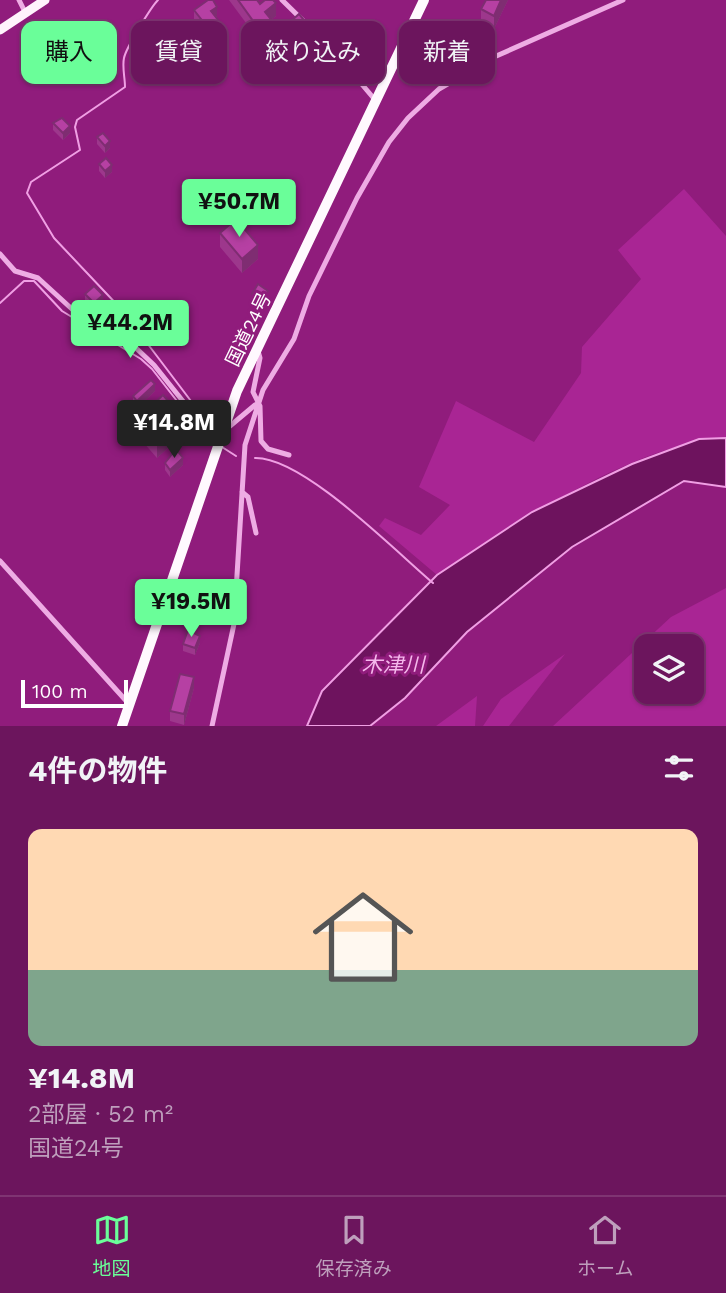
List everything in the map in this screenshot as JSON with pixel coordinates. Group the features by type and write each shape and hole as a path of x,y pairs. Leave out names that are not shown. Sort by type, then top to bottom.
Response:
{"highway":[{"name":"国道24号","path":"122,726 222,430 257,348 424,0"}],"main road":[{"path":"0,29 44,0"}],"street":[{"path":"19,0 25,12"},
{"path":"282,0 333,50 376,101"},
{"path":"0,254 15,271 38,278 66,304 96,326 120,333 154,365 190,410 204,413 222,430 239,421 257,402 293,339 309,296 370,173 408,118 439,89 494,57 623,0"},
{"path":"257,348 260,358 253,392 261,419 261,442 268,449 289,456"},
{"path":"212,726 234,624 245,445 257,402"},
{"path":"242,492 248,498 256,533"},
{"path":"0,561 129,705"}],"shaded area":[{"path":"684,189 726,236 726,438 691,443 653,454 615,470 538,511 437,575 379,526 385,518 421,535 450,505 419,487 456,401 534,442 581,373 582,347 641,279 618,250"},
{"path":"726,588 726,726 553,726 634,651 634,704 704,704 704,634 653,634 671,617"},
{"path":"565,654 509,726 483,726 501,699"},
{"path":"477,696 475,726 436,726"}],"water":[{"name":"木津川","path":"726,438 726,487 684,481 572,547 467,632 405,698 370,726 307,726 322,691 437,575 532,512 632,464 699,439"}],"building":[{"path":"208,0 213,0 217,7 211,11 219,21 203,21 194,10"},
{"path":"238,0 257,0 260,4 265,0 273,0 276,3 265,12 272,21 253,21"},
{"path":"486,0 501,0 494,16 481,9"},
{"path":"299,14 305,21 291,21"},
{"path":"62,118 70,126 63,133 53,123"},
{"path":"103,133 110,141 105,146 97,137"},
{"path":"106,158 112,165 105,171 99,164"},
{"path":"236,219 258,245 242,259 220,233"},
{"path":"258,284 268,291 262,300 252,294"},
{"path":"94,286 103,295 94,303 85,294"},
{"path":"151,380 155,384 137,401 133,396"},
{"path":"163,395 175,409 160,423 169,434 157,444 136,420"},
{"path":"176,449 183,458 170,470 165,463"},
{"path":"188,630 200,636 195,648 183,644"},
{"path":"180,674 194,677 184,714 170,711"}],"waterway":[{"path":"158,0 139,28 124,58 125,87 77,120 75,127 80,150 31,182 27,193 54,238 122,310 197,409"},
{"path":"0,303 24,281 34,281 62,311 141,359 152,369 209,442 214,443"},
{"path":"199,414 215,438"},
{"path":"222,447 236,456"},
{"path":"255,458 275,462 298,472 322,488 433,583"}]}
